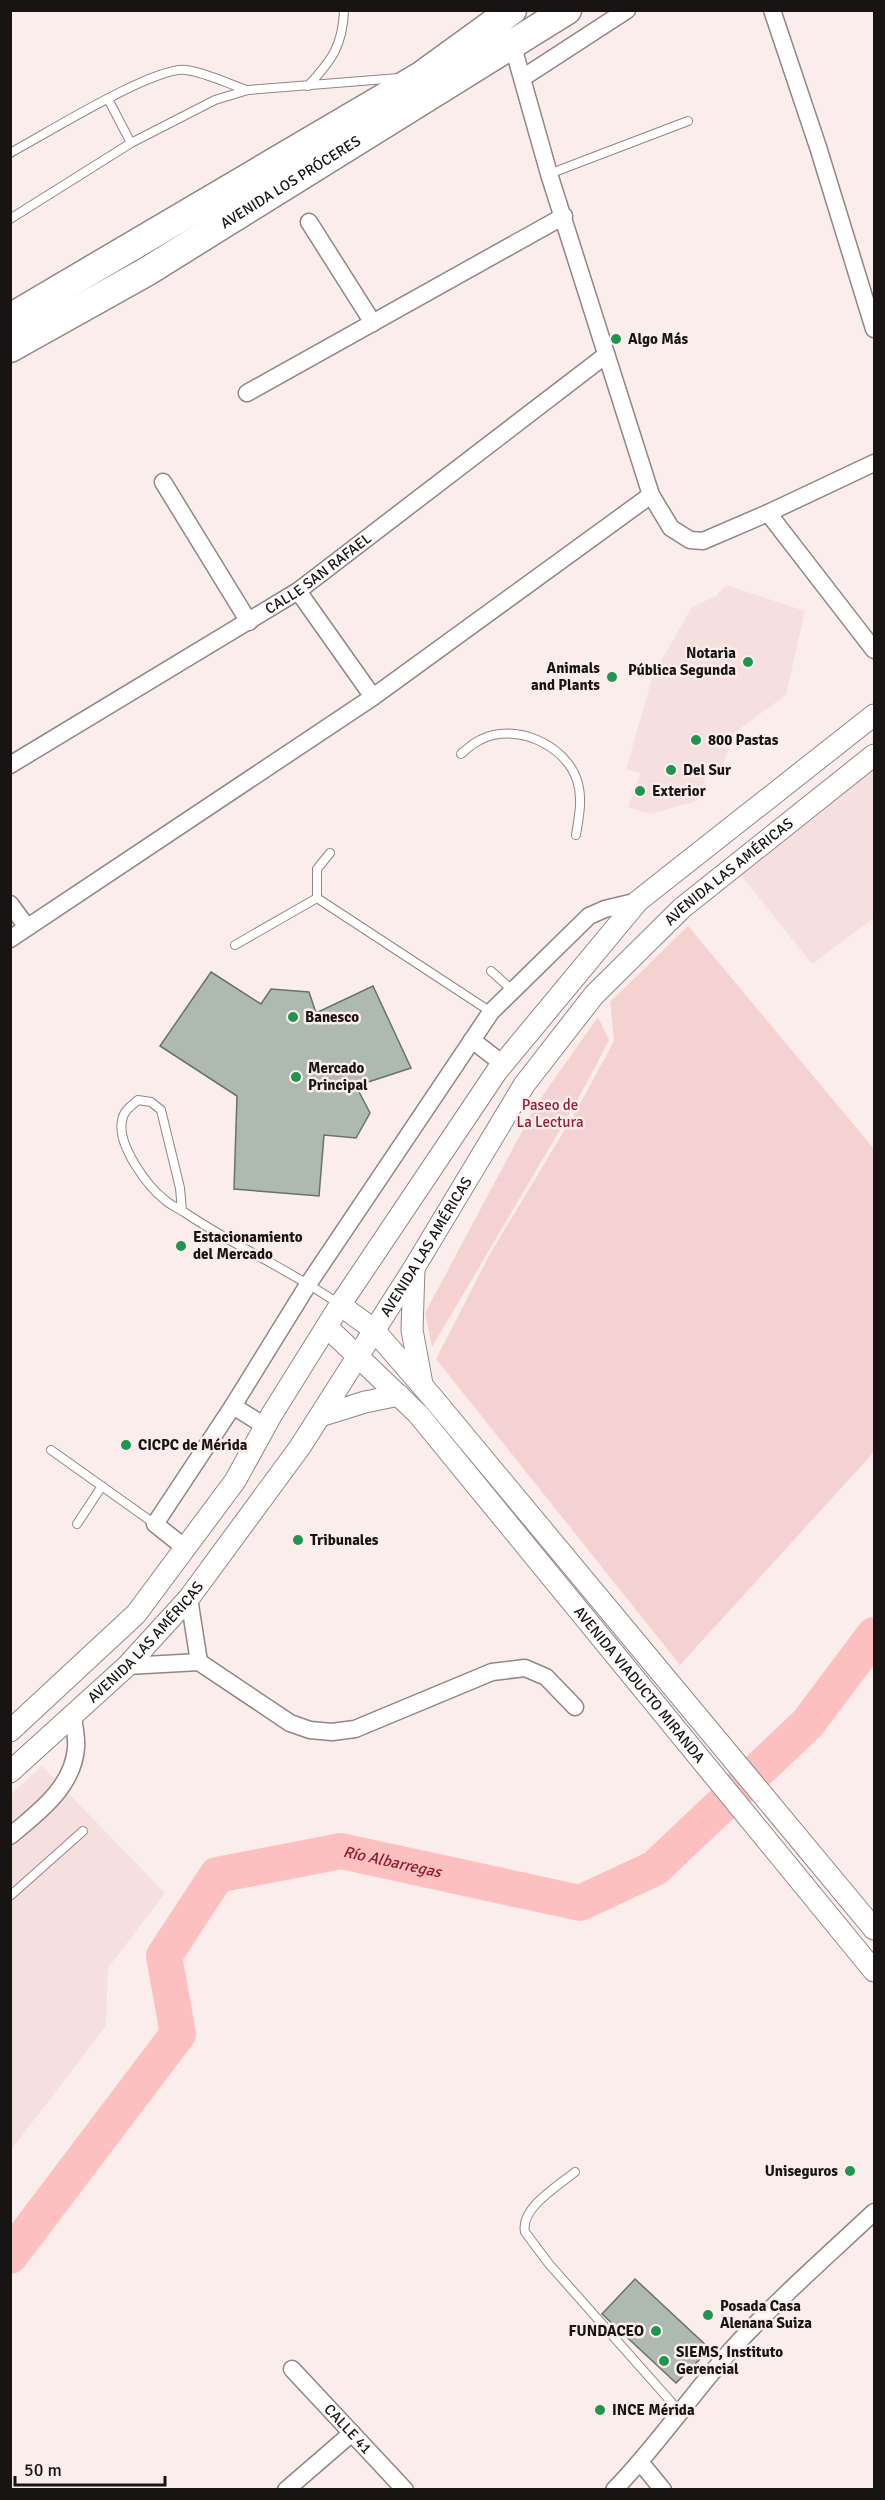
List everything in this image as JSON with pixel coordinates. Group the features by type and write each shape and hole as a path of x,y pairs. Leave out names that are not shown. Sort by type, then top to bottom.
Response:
{"highway":[{"name":"AVENIDA LOS PRÓCERES","path":"10,348 146,272 567,10"},
{"name":"AVENIDA LOS PRÓCERES","path":"10,318 421,76 505,13"}],"street":[{"path":"524,77 627,10"},
{"path":"772,10 818,147 874,328"},
{"path":"505,13 549,174 651,495 671,528 690,540 703,541 874,463"},
{"path":"247,393 564,216"},
{"path":"309,222 373,323"},
{"name":"CALLE SAN RAFAEL","path":"10,765 298,591 606,355"},
{"path":"163,482 249,622"},
{"path":"10,939 373,697 651,495"},
{"path":"768,513 874,650"},
{"path":"298,591 373,697"},
{"name":"AVENIDA LAS AMÉRICAS","path":"10,1731 136,1614 235,1481 265,1426 328,1328 340,1305 503,1064 638,902 874,715"},
{"name":"AVENIDA LAS AMÉRICAS","path":"10,1772 127,1666 189,1598 320,1416 359,1356 373,1329 414,1268 524,1085 594,995 682,908 874,755"},
{"path":"184,1547 155,1524 233,1406 309,1283 491,1012 589,916 605,909 638,902"},
{"path":"10,904 27,927"},
{"path":"472,1040 503,1064"},
{"path":"414,1268 412,1330 427,1391"},
{"name":"AVENIDA VIADUCTO MIRANDA","path":"340,1305 373,1329 427,1391 874,1929"},
{"name":"AVENIDA VIADUCTO MIRANDA","path":"328,1328 418,1414 868,1963"},
{"path":"320,1416 365,1402 399,1395"},
{"path":"233,1406 265,1426"},
{"path":"189,1598 199,1662"},
{"path":"127,1666 199,1662 290,1723 310,1730 332,1732 355,1729 492,1672 525,1668 546,1677 575,1707"},
{"path":"10,1836 55,1795 70,1773 76,1748 73,1716"},
{"path":"614,2490 640,2463 731,2351 773,2306 874,2212"},
{"name":"CALLE 41","path":"292,2368 405,2490"},
{"path":"286,2490 352,2433"},
{"path":"640,2463 663,2490"}],"lane":[{"path":"308,86 335,53 343,32 344,10"},
{"path":"10,153 108,99 162,73 185,70 248,90"},
{"path":"10,219 131,143 215,100 248,90 421,76"},
{"path":"108,99 131,143"},
{"path":"549,174 688,121"},
{"path":"461,754 481,739 496,735 515,734 544,742 565,758 576,778 581,802 576,835"},
{"path":"317,898 317,869 330,854"},
{"path":"235,945 317,898"},
{"path":"317,898 491,1012"},
{"path":"491,971 512,990"},
{"path":"182,1211 180,1188 161,1110 151,1102 138,1100 127,1109 121,1122 123,1138 133,1162 164,1200 182,1211 260,1258 309,1283 340,1305"},
{"path":"51,1450 155,1524"},
{"path":"77,1524 102,1486"},
{"path":"10,1896 82,1831"},
{"path":"575,2172 529,2211 524,2226 525,2232 549,2264 681,2413"}],"shaded area":[{"path":"726,585 805,611 786,695 738,730 718,774 707,774 697,801 651,814 628,807 640,774 626,769 653,675 692,607 716,596"},
{"path":"874,763 874,918 812,964 736,869"},
{"path":"42,1766 165,1893 108,1968 106,2026 11,2150 11,1794"}],"green space":[{"path":"688,926 874,1149 874,1452 680,1665 436,1359 490,1254 579,1106 614,1041 610,1002"},
{"name":"Paseo de La Lectura","path":"598,1017 609,1040 577,1101 432,1347 425,1313 536,1105"}],"building":[{"name":"Mercado Principal","path":"211,972 261,1004 271,989 309,992 316,1013 373,986 411,1068 356,1086 370,1113 356,1138 324,1135 319,1196 234,1189 237,1096 160,1046"},
{"name":"FUNDACEO","path":"635,2279 710,2349 676,2383 602,2314"}],"waterway":[{"name":"Río Albarregas","path":"10,2256 178,2034 164,1956 217,1875 341,1851 580,1903 655,1868 808,1723 874,1635"}],"place":[{"name":"Algo Más","path":"616,339"},
{"name":"Notaria Pública Segunda","path":"748,662"},
{"name":"Animals and Plants","path":"612,677"},
{"name":"800 Pastas","path":"696,740"},
{"name":"Del Sur","path":"671,770"},
{"name":"Exterior","path":"640,791"},
{"name":"Banesco","path":"293,1017"},
{"name":"Mercado Principal","path":"296,1077"},
{"name":"Estacionamiento del Mercado","path":"181,1246"},
{"name":"CICPC de Mérida","path":"126,1445"},
{"name":"Tribunales","path":"298,1540"},
{"name":"Uniseguros","path":"850,2171"},
{"name":"Posada Casa Alenana Suiza","path":"708,2315"},
{"name":"FUNDACEO","path":"656,2331"},
{"name":"SIEMS, Instituto Gerencial","path":"664,2361"},
{"name":"INCE Mérida","path":"600,2410"}]}
